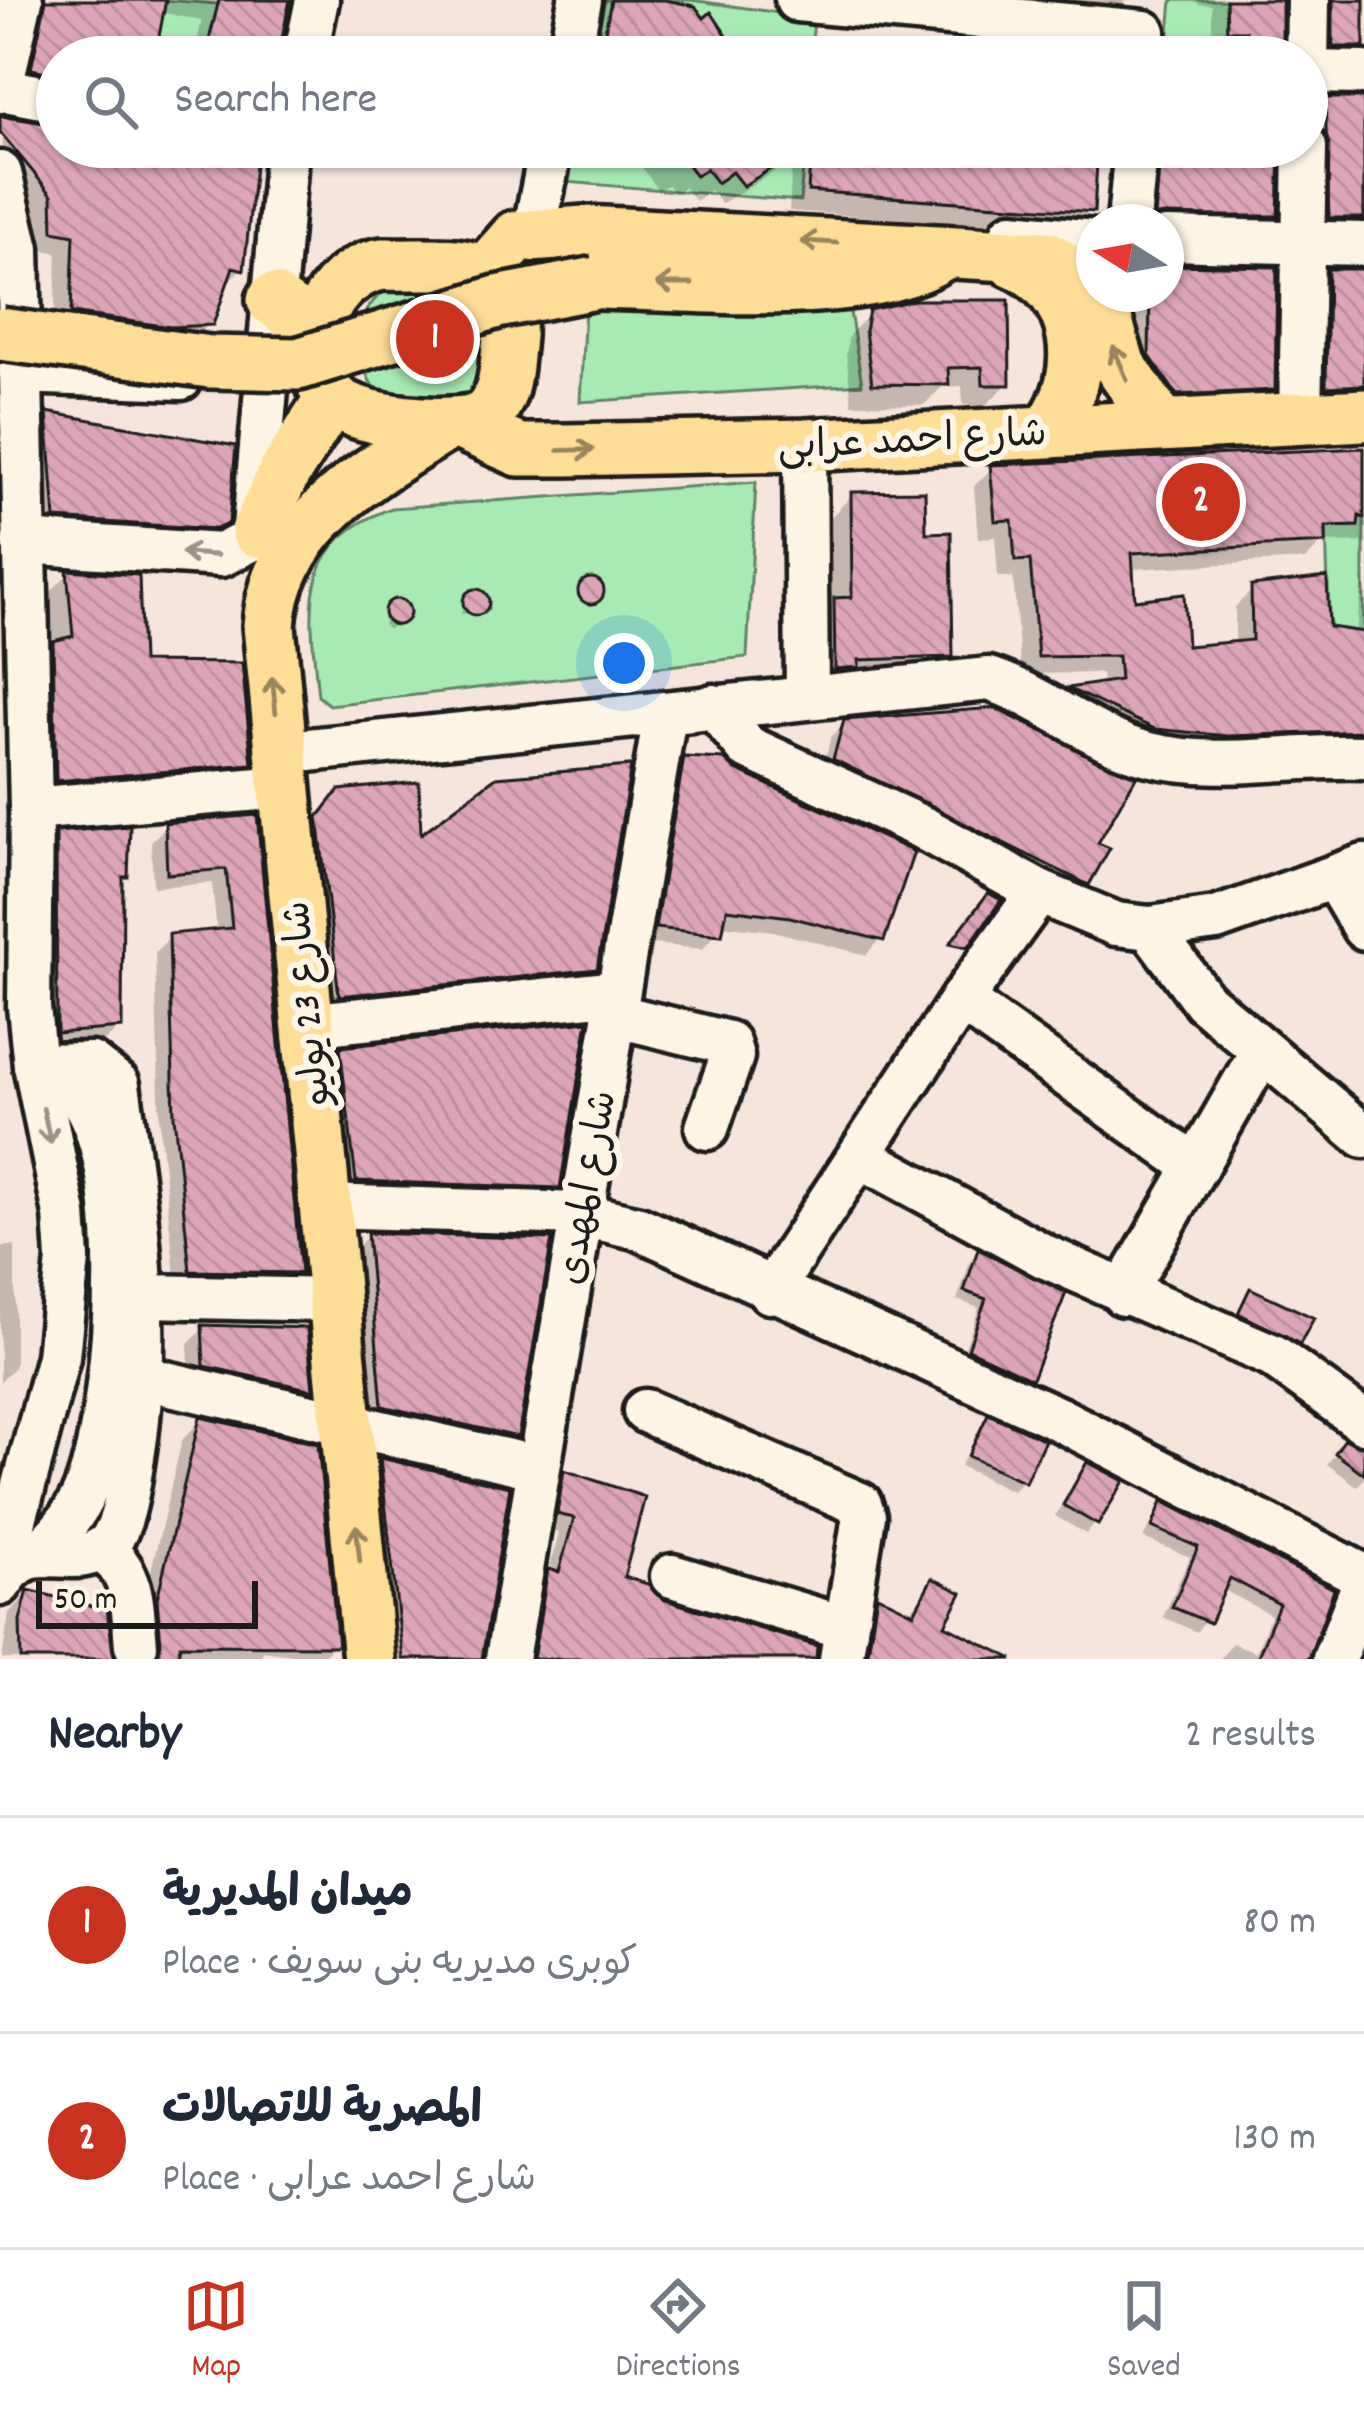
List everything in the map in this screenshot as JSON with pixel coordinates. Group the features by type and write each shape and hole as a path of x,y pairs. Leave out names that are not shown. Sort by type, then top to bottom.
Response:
{"main road":[{"path":"519,450 534,232"},
{"path":"486,271 505,245 534,232 974,251 1061,261 1076,273"},
{"path":"13,350 298,364 497,302 596,284 850,284 974,251 1042,278 1072,325 1074,380 1049,430"},
{"path":"257,530 284,473 304,367 338,285 365,266 486,271 505,290 512,316 504,390 485,417 454,426 346,407 304,367 273,300"},
{"path":"1103,312 1120,366 1160,423"},
{"name":"شارع احمد عرابى","path":"454,426 519,450 805,445 1364,415"},
{"name":"شارع 23 يوليو","path":"369,1659 280,770 271,595 288,560 325,508 454,426"}],"street":[{"path":"21,0 0,90 36,96"},
{"path":"309,36 317,0"},
{"path":"573,36 580,0"},
{"path":"796,0 943,8 1144,30"},
{"path":"1307,36 1308,0"},
{"path":"1328,70 1364,73"},
{"path":"273,300 285,168"},
{"path":"534,232 547,168"},
{"path":"1131,204 1134,168"},
{"path":"1300,417 1306,168"},
{"path":"0,173 16,224 13,350 31,809 29,1006 34,1065 65,1214 68,1259 58,1357 12,1571"},
{"path":"897,246 914,231 937,226 1076,240"},
{"path":"1184,240 1364,244"},
{"path":"13,350 137,363 304,367"},
{"path":"805,445 807,698"},
{"path":"23,542 221,555 244,548 257,530"},
{"path":"31,809 713,706 988,679 1047,700 1149,754 1199,760 1364,757"},
{"path":"713,706 747,747 923,828 1039,892 1116,924 1150,928 1216,920 1349,872 1364,928"},
{"name":"شارع المهدى","path":"507,1659 535,1468 665,715"},
{"path":"770,1292 962,1000 1039,892"},
{"path":"1150,928 1184,980 1364,1136"},
{"path":"962,1000 1196,1167"},
{"path":"306,1025 616,1003 728,1043 732,1056 706,1128"},
{"path":"1123,1294 1262,1052"},
{"path":"12,1571 101,1550 115,1535 130,1478 144,1378 145,1296 118,1085 91,1064 34,1065"},
{"path":"12,1571 75,1511 93,1469 111,1379 116,1294 111,1210 88,1107 71,1081 34,1065"},
{"path":"860,1156 1123,1294 1273,1357 1364,1422"},
{"path":"324,1206 580,1214 639,1228 770,1292 1057,1418 1364,1580 1334,1659"},
{"path":"145,1296 334,1300"},
{"path":"144,1378 535,1468"},
{"path":"644,1411 860,1504 864,1516 843,1643 672,1576"},
{"path":"101,1550 116,1560 129,1581 136,1645"}],"green space":[{"path":"165,0 218,4 210,36 159,36"},
{"path":"603,0 691,0 814,18 813,36 595,36"},
{"path":"1172,0 1226,0 1227,30 1246,31 1246,36 1169,36"},
{"path":"568,168 803,168 800,201 565,182"},
{"path":"429,275 488,307 493,375 461,408 377,393 364,368 361,326 373,301 395,286"},
{"path":"585,306 850,312 862,384 580,402"},
{"path":"756,482 747,657 329,705 318,696 312,636 315,584 323,561 360,523 392,508"},
{"path":"1359,516 1364,518 1364,632 1331,627 1329,619 1326,527 1357,526"}],"building":[{"path":"46,0 166,0 159,36 38,36"},
{"path":"219,0 290,0 282,36 210,36"},
{"path":"611,0 665,0 695,6 704,18 711,12 727,36 604,36"},
{"path":"1226,0 1282,0 1282,36 1227,31"},
{"path":"1333,0 1364,0 1364,47 1333,47"},
{"path":"1328,98 1364,98 1364,218 1329,218"},
{"path":"0,116 36,122 36,168 255,168 244,270 233,267 213,325 171,327 71,313 74,235 53,231 52,195 0,132"},
{"path":"690,168 772,168 743,186 732,172 717,183 706,169 696,176"},
{"path":"810,168 1097,168 1094,204 1076,204 1076,211 808,191"},
{"path":"1159,168 1279,168 1278,216 1184,216 1184,204 1156,204"},
{"path":"1184,265 1277,267 1275,390 1177,395 1149,355 1150,312 1184,312"},
{"path":"1328,269 1364,269 1364,385 1326,387"},
{"path":"914,300 1009,300 1010,385 983,385 982,367 948,368 949,385 872,384 865,331 869,310"},
{"path":"47,412 236,446 229,523 216,529 55,519"},
{"path":"1364,448 1364,518 1359,516 1358,526 1326,527 1326,543 1132,553 1135,600 1184,594 1187,646 1252,640 1251,586 1327,577 1329,627 1364,632 1364,731 1228,736 1155,729 1068,688 1120,680 1118,656 1038,657 1030,560 1015,561 1012,520 995,521 990,465"},
{"path":"925,491 926,533 951,532 953,657 859,660 859,667 835,669 834,598 852,597 851,492"},
{"path":"67,570 139,575 142,662 242,663 252,764 56,781 53,641 73,636"},
{"path":"591,578 604,591 591,604 578,591"},
{"path":"476,589 489,602 476,615 463,602"},
{"path":"397,599 410,612 397,625 384,612"},
{"path":"994,708 1136,777 1098,843 1110,848 1089,885 833,759 844,720"},
{"path":"684,757 724,759 736,770 914,852 884,941 790,917 727,909 722,935 655,928"},
{"path":"631,766 597,969 339,996 318,817 339,790 419,782 421,834 496,777"},
{"path":"257,815 301,1273 190,1271 174,1116 169,934 232,928 226,869 167,874 165,823"},
{"path":"130,826 128,877 123,877 122,1028 57,1033 56,832"},
{"path":"988,893 1001,900 968,947 950,943"},
{"path":"588,1021 560,1188 356,1181 340,1047"},
{"path":"367,1233 552,1239 518,1437 382,1406"},
{"path":"978,1249 1066,1293 1032,1379 968,1349 986,1299 964,1291"},
{"path":"1250,1288 1314,1318 1300,1344 1238,1313"},
{"path":"202,1325 307,1328 313,1390 204,1366"},
{"path":"988,1414 1045,1440 1025,1482 968,1456"},
{"path":"200,1417 318,1444 338,1646 180,1645 177,1659 157,1659 161,1643 157,1599"},
{"path":"1345,1439 1364,1447 1364,1474 1335,1453"},
{"path":"380,1458 510,1487 482,1659 403,1659"},
{"path":"1087,1462 1124,1481 1098,1525 1063,1505"},
{"path":"564,1470 645,1497 624,1577 648,1584 665,1600 817,1646 816,1659 533,1659 548,1569 559,1572 574,1518 557,1514"},
{"path":"1162,1501 1334,1589 1309,1659 1257,1659 1279,1604 1230,1578 1210,1623 1172,1607 1198,1547 1152,1527"},
{"path":"932,1578 962,1593 945,1625 1013,1659 867,1659 877,1595 914,1613"},
{"path":"28,1590 107,1610 115,1659 21,1659 20,1621"}],"place":[{"name":"ميدان المديرية","path":"435,339"},
{"name":"المصرية للاتصالات","path":"1201,502"}]}
